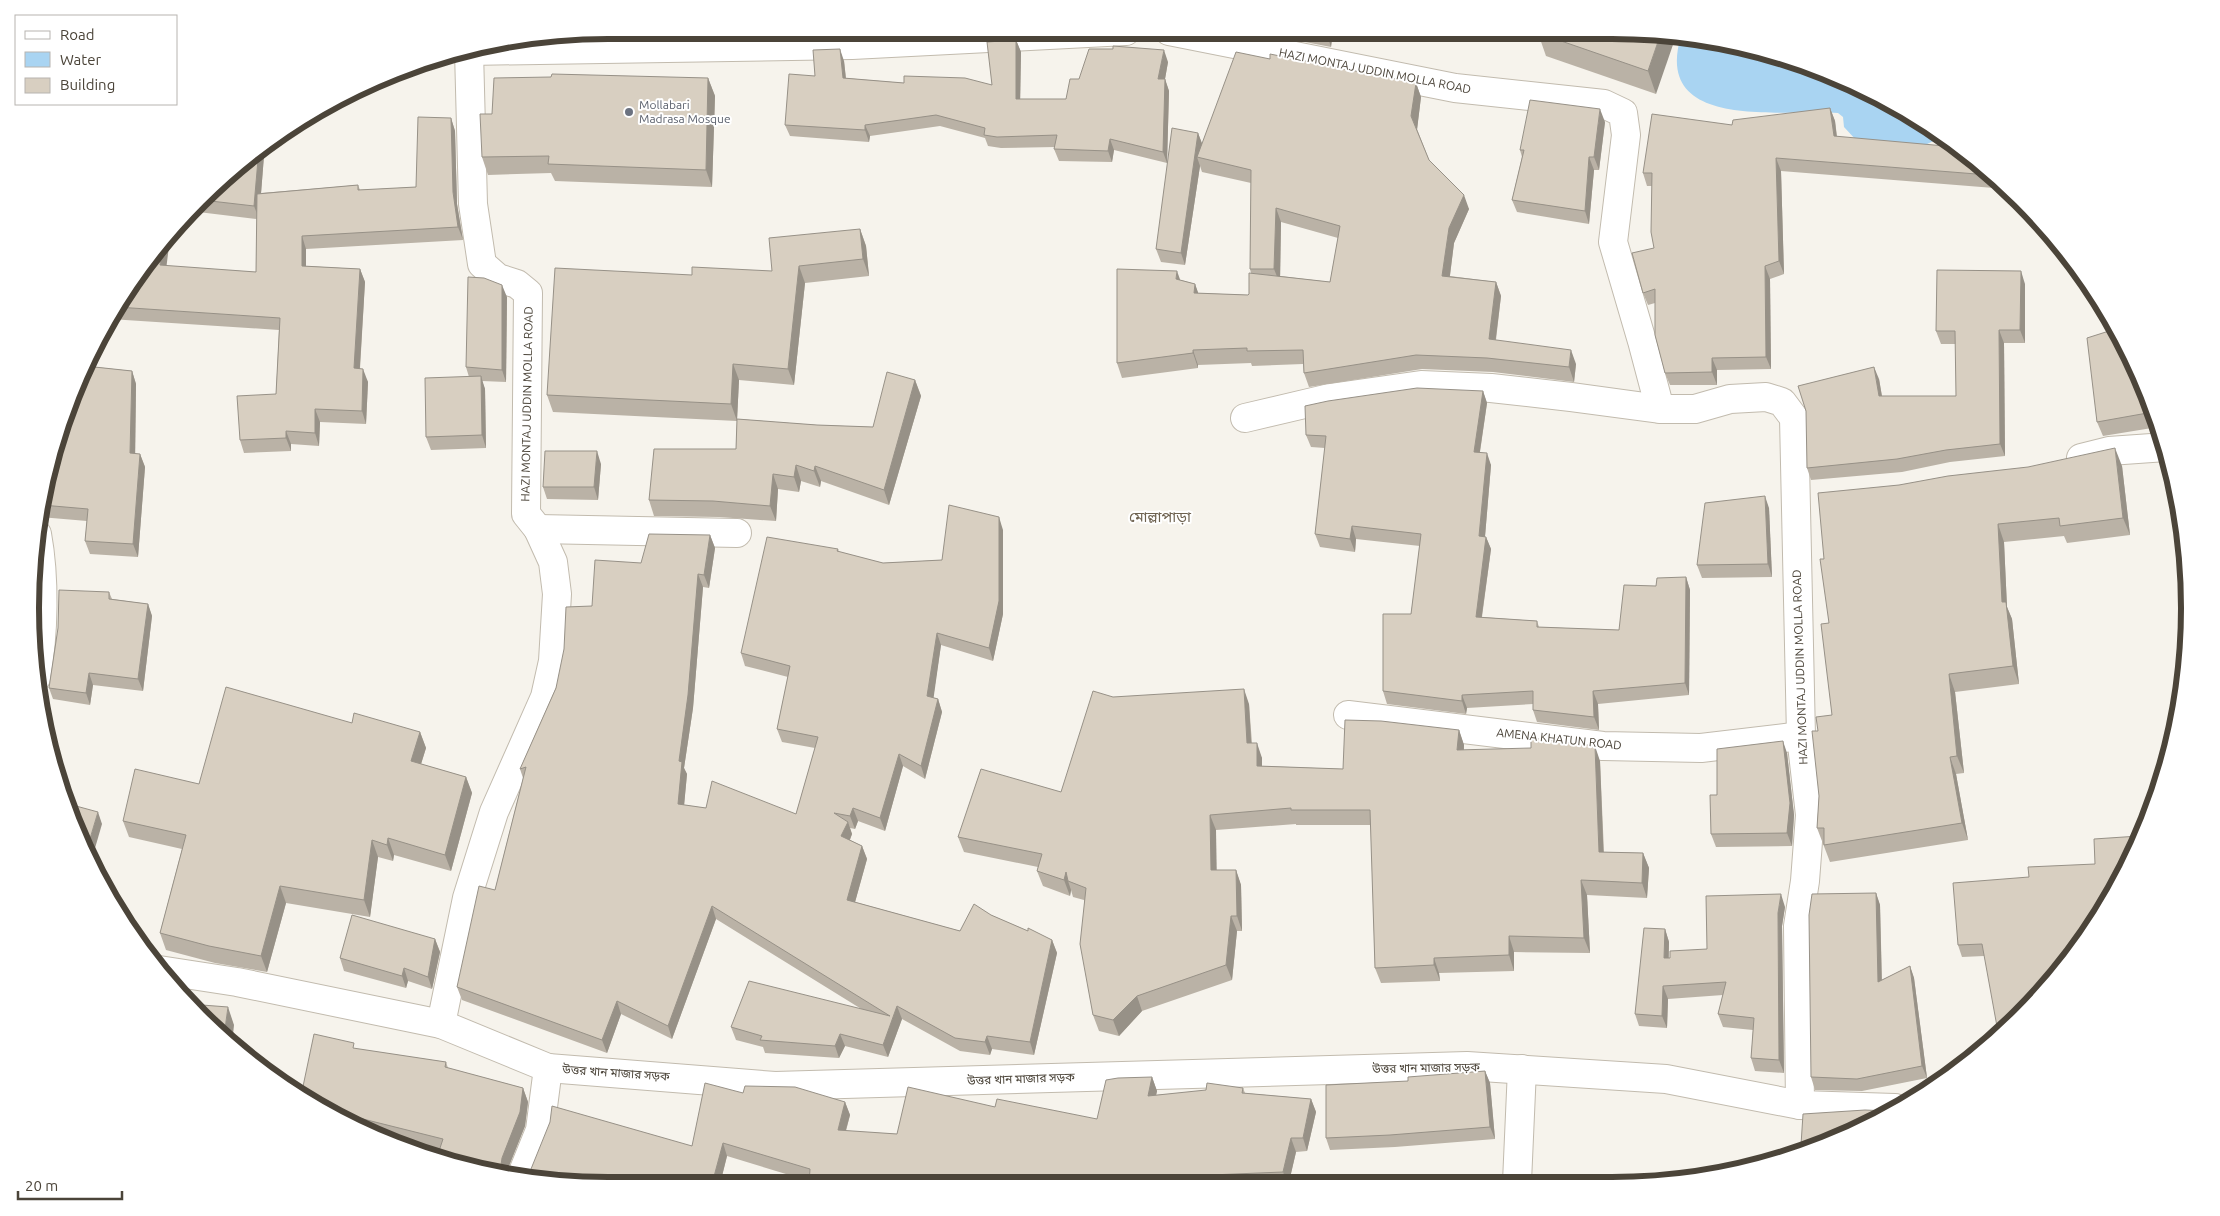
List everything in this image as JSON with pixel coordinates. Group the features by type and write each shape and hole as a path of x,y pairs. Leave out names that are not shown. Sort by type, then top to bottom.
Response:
{"street":[{"name":"HAZI MONTAJ UDDIN MOLLA ROAD","path":"504,49 819,39"},
{"name":"HAZI MONTAJ UDDIN MOLLA ROAD","path":"1209,39 1456,88 1604,104 1623,113 1626,135 1613,242 1660,409 1695,409 1730,399 1766,397 1782,402 1794,418 1801,736 1810,815 1805,881 1798,926 1800,1105"},
{"name":"HAZI MONTAJ UDDIN MOLLA ROAD","path":"441,1024 467,898 494,812 545,697 553,660 557,594 553,562 538,529 526,514 528,293 517,284 498,278 482,264 473,204 468,56"},
{"path":"1245,418 1330,398 1421,385 1491,388 1571,396 1660,409"},
{"path":"2061,462 2109,451 2158,448"},
{"path":"1795,498 1823,495"},
{"path":"538,529 738,533"},
{"path":"41,562 41,652"},
{"name":"AMENA KHATUN ROAD","path":"1348,715 1603,746 1701,748 1801,736"},
{"name":"উত্তর খান মাজার সড়ক","path":"170,972 236,982 441,1024 548,1068 775,1086 1467,1066 1666,1080 1800,1105 1885,1108"},
{"path":"523,1170 540,1130 548,1068"},
{"path":"1517,1177 1522,1070"}],"water":[{"path":"1680,43 1759,58 1830,82 1864,97 1897,115 1935,140 1925,145 1857,141 1844,127 1843,117 1838,113 1757,112 1728,109 1703,101 1686,88 1677,67"}],"building":[{"path":"1555,39 1658,41 1648,71"},
{"path":"1016,40 1016,99 1066,99 1070,79 1079,79 1089,49 1113,49 1113,46 1164,50 1158,79 1165,79 1163,152 1110,139 1108,151 1054,149 1057,135 997,137 984,135 985,128 936,115 865,125 865,130 785,125 789,74 815,76 813,50 840,49 843,78 904,83 904,76 965,78 992,85 987,42"},
{"path":"1236,52 1270,59 1270,54 1416,83 1411,116 1429,160 1464,195 1449,228 1442,276 1496,282 1489,339 1571,350 1569,367 1487,358 1416,355 1304,373 1303,350 1247,351 1247,348 1193,350 1193,353 1117,363 1117,269 1177,271 1176,279 1195,284 1194,293 1248,295 1249,273 1330,282 1340,226 1276,208 1274,269 1250,269 1251,170 1197,157"},
{"path":"552,74 708,78 706,170 548,164 549,156 482,157 480,114 492,114 494,78 551,77"},
{"path":"1530,100 1600,109 1594,157 1589,157 1585,211 1512,200 1524,150 1520,150"},
{"path":"1830,108 1834,136 1944,146 1980,174 1776,158 1779,261 1765,266 1766,357 1712,358 1712,372 1665,373 1655,335 1655,289 1643,293 1632,253 1654,248 1651,232 1652,173 1643,173 1652,114 1732,125 1733,120"},
{"path":"418,117 451,118 453,192 458,227 302,236 302,266 360,269 354,368 363,369 362,411 315,409 315,433 286,431 286,438 240,440 237,396 276,394 280,318 125,308 161,255 160,265 256,272 257,194 358,185 358,190 416,187"},
{"path":"1172,128 1198,133 1181,253 1156,249"},
{"path":"258,158 254,206 210,201"},
{"path":"860,229 863,259 799,266 788,369 733,364 731,404 547,395 555,268 692,275 692,267 772,271 769,238"},
{"path":"1937,270 2021,271 2020,330 1999,330 2000,444 1946,450 1897,459 1807,468 1806,411 1798,386 1874,367 1879,396 1956,396 1955,331 1936,331"},
{"path":"468,277 484,278 502,285 502,370 466,367"},
{"path":"2109,331 2123,356 2147,413 2097,422 2087,338"},
{"path":"92,367 132,371 130,453 140,454 133,544 85,541 88,509 49,506 58,461 69,425"},
{"path":"887,372 915,380 884,490 815,466 814,471 796,465 794,477 773,474 770,506 713,501 649,500 654,449 736,449 737,419 873,427"},
{"path":"481,376 482,435 426,437 425,378"},
{"path":"1417,388 1483,391 1474,452 1487,453 1479,536 1486,537 1476,617 1537,621 1537,627 1619,630 1624,585 1656,586 1657,578 1686,577 1685,683 1593,691 1594,717 1533,710 1533,691 1462,695 1462,701 1383,691 1383,614 1411,614 1421,534 1352,526 1350,539 1315,534 1326,436 1306,435 1305,406"},
{"path":"2115,448 2123,518 2060,526 2059,518 1998,524 2002,602 2006,602 2013,666 1949,674 1957,756 1950,757 1962,823 1824,845 1824,828 1817,828 1819,796 1812,731 1818,731 1816,717 1832,715 1821,624 1829,623 1820,559 1824,559 1818,493 1899,485 1948,476 2028,467"},
{"path":"545,451 597,451 594,487 543,487"},
{"path":"1765,496 1768,564 1697,565 1705,503"},
{"path":"949,505 999,517 999,601 989,648 937,633 927,696 938,699 921,766 899,754 880,818 853,808 850,816 834,813 848,822 841,836 862,846 847,900 960,931 974,904 991,915 1028,931 1028,928 1052,940 1030,1042 987,1036 985,1042 955,1038 897,1006 883,1045 840,1034 835,1046 760,1040 762,1036 731,1027 749,981 890,1016 712,906 668,1026 617,1001 602,1040 457,987 479,886 495,890 526,767 520,769 556,688 564,649 566,607 592,606 595,560 641,563 649,534 710,535 704,575 698,574 688,695 679,761 682,762 678,804 706,808 712,781 796,814 818,737 777,729 790,666 741,653 767,537 838,549 837,551 883,563 942,560"},
{"path":"59,590 109,592 109,599 148,604 138,679 89,673 86,693 49,688 58,628"},
{"path":"226,687 352,723 354,713 420,732 411,761 466,777 445,855 388,838 387,845 372,840 364,900 280,886 261,956 209,946 160,933 186,835 123,821 135,769 199,784"},
{"path":"1244,689 1247,743 1257,743 1257,766 1343,769 1345,720 1381,721 1459,730 1457,750 1531,748 1531,738 1595,746 1599,852 1643,853 1642,883 1581,880 1584,938 1509,936 1509,955 1434,958 1434,965 1375,968 1370,810 1291,810 1291,808 1210,815 1211,870 1236,870 1237,916 1231,916 1226,965 1137,996 1113,1020 1093,1015 1080,944 1086,888 1068,881 1066,872 1064,880 1037,871 1042,854 958,837 981,769 1061,792 1093,691 1113,697"},
{"path":"1783,741 1790,803 1787,833 1711,834 1710,795 1717,795 1717,749"},
{"path":"74,806 98,812 89,842"},
{"path":"2133,836 2105,893 2064,955 2015,1011 1997,1027 1982,944 1958,945 1953,883 2029,877 2028,867 2095,864 2094,839"},
{"path":"1876,893 1878,982 1910,966 1922,1066 1857,1079 1811,1077 1809,915 1812,894"},
{"path":"1781,894 1778,913 1779,1060 1751,1058 1754,1018 1718,1014 1726,982 1663,986 1662,1016 1635,1014 1644,928 1665,929 1664,958 1670,958 1670,951 1707,949 1706,896"},
{"path":"352,915 435,939 428,977 404,968 402,976 340,958"},
{"path":"199,1005 228,1007 225,1029"},
{"path":"314,1034 354,1043 353,1048 446,1062 445,1067 523,1088 520,1112 502,1158 502,1167 439,1151 443,1139 350,1116 303,1088"},
{"path":"1485,1071 1490,1127 1326,1138 1326,1085 1408,1081 1408,1077"},
{"path":"1152,1077 1148,1096 1206,1090 1207,1083 1243,1088 1242,1093 1311,1099 1303,1138 1291,1138 1283,1172 1162,1177 809,1177 810,1169 723,1143 714,1177 571,1176 529,1171 550,1122 552,1106 692,1146 705,1083 743,1093 745,1086 795,1087 845,1102 838,1130 897,1134 908,1087 995,1107 997,1099 1097,1119 1106,1080"},
{"path":"1879,1111 1830,1134 1801,1145 1803,1114"}],"place":[{"name":"Mollabari Madrasa Mosque","path":"629,112"}],"district":[{"name":"মোল্লাপাড়া","path":"1160,517"}]}
